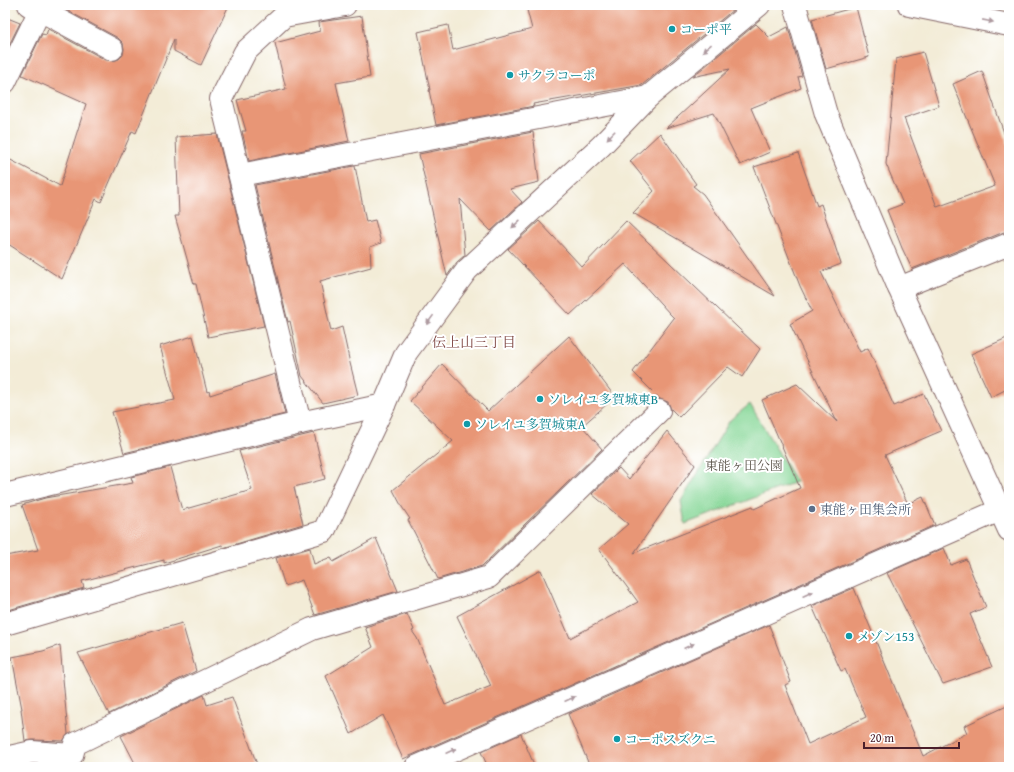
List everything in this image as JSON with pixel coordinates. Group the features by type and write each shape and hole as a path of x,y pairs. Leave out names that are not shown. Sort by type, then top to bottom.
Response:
{"street":[{"path":"300,423 221,99 245,52 284,16 345,5"},
{"path":"5,624 324,531 384,405 406,353 467,270 600,146 648,97 759,5"},
{"path":"795,5 826,114 900,288 1005,508 1009,530"},
{"path":"909,5 1009,25"},
{"path":"5,82 35,7 112,49"},
{"path":"240,175 648,97"},
{"path":"900,288 1009,244"},
{"path":"5,495 300,423 384,405"},
{"path":"5,758 32,752 71,763 75,744 312,629 489,577 658,411"},
{"path":"416,767 1005,508"}],"green space":[{"name":"東能ヶ田公園","path":"750,404 796,482 685,524 681,501 730,420"}],"building":[{"path":"57,5 229,5 201,65 174,51 174,39 136,133 132,131 101,202 96,199 62,279 5,242 5,157 60,186 86,104 22,75 42,34 46,35 48,29 106,60 113,61 119,59 123,55 124,49 123,43 118,38"},
{"path":"551,5 739,5 642,85 533,104 534,106 436,125 418,32 448,25 453,50 532,29 527,10"},
{"path":"856,7 869,57 826,69 812,19"},
{"path":"362,16 370,77 336,83 349,141 249,161 242,131 246,131 237,100 286,89 275,43 320,31 319,22"},
{"path":"5,17 20,23 5,53"},
{"path":"756,24 769,37 788,27 802,76 798,77 801,88 751,108 770,152 740,165 714,113 666,128 730,69 692,77"},
{"path":"923,52 939,106 904,118 937,207 995,186 953,84 982,71 1009,147 1009,232 1004,232 912,269 887,210 903,204 886,164 896,59"},
{"path":"533,132 539,182 510,189 522,202 491,231 460,199 465,255 457,262 447,276 419,154"},
{"path":"660,133 696,184 693,186 703,194 775,296 633,213 654,191 630,161"},
{"path":"217,134 264,326 208,337 196,284 194,284 175,216 179,216 176,137"},
{"path":"798,153 817,206 821,204 841,264 821,272 860,352 868,348 894,406 924,394 941,431 885,455 908,504 923,497 935,525 403,759 383,715 351,734 326,676 373,647 365,627 407,614 414,630 412,631 417,638 445,705 491,686 457,616 541,570 570,638 638,602 599,549 628,524 592,494 619,468 629,479 667,431 695,465 634,553 753,506 754,509 800,488 762,400 797,384 837,422 790,324 812,311 800,286 754,167"},
{"path":"355,166 366,222 375,220 381,243 370,247 371,267 320,281 331,331 342,327 358,395 323,403 302,376 290,321 288,322 255,185"},
{"path":"539,221 582,267 626,221 760,349 742,377 728,367 679,417 671,409 668,402 660,399 633,372 674,318 625,264 570,315 508,249"},
{"path":"193,336 207,392 209,391 210,395 275,374 285,414 124,453 112,412 175,400 160,346"},
{"path":"569,336 615,397 582,426 602,449 482,566 438,579 408,520 410,519 393,490 453,441 410,401 442,364 488,411"},
{"path":"1009,337 1009,388 991,397 971,354"},
{"path":"314,433 325,479 294,487 303,524 223,548 222,545 164,563 164,560 82,581 84,588 5,611 5,556 38,550 22,505 45,498 133,483 131,477 170,467 182,510 252,490 239,451"},
{"path":"376,538 398,591 315,615 302,580 285,586 276,558 310,548 314,564 331,557 333,562"},
{"path":"944,548 951,565 966,559 986,607 970,614 992,667 943,684 887,573"},
{"path":"854,588 923,756 967,733 964,726 1009,705 1009,767 590,767 568,714 769,625 791,682 785,685 808,744 866,717 845,669 841,671 812,606"},
{"path":"182,623 196,671 109,714 78,653"},
{"path":"60,645 68,734 63,741 25,741 22,709 12,657 43,651"},
{"path":"204,695 207,705 232,697 258,767 137,767 121,736"},
{"path":"521,734 535,767 488,767 481,752"}],"place":[{"name":"コーポ平","path":"672,29"},
{"name":"サクラコーポ","path":"510,75"},
{"name":"ソレイユ多賀城東B","path":"540,399"},
{"name":"ソレイユ多賀城東A","path":"467,424"},
{"name":"東能ヶ田集会所","path":"812,509"},
{"name":"メゾン153","path":"849,636"},
{"name":"コーポスズクニ","path":"617,739"}],"district":[{"name":"伝上山三丁目","path":"474,342"}]}
